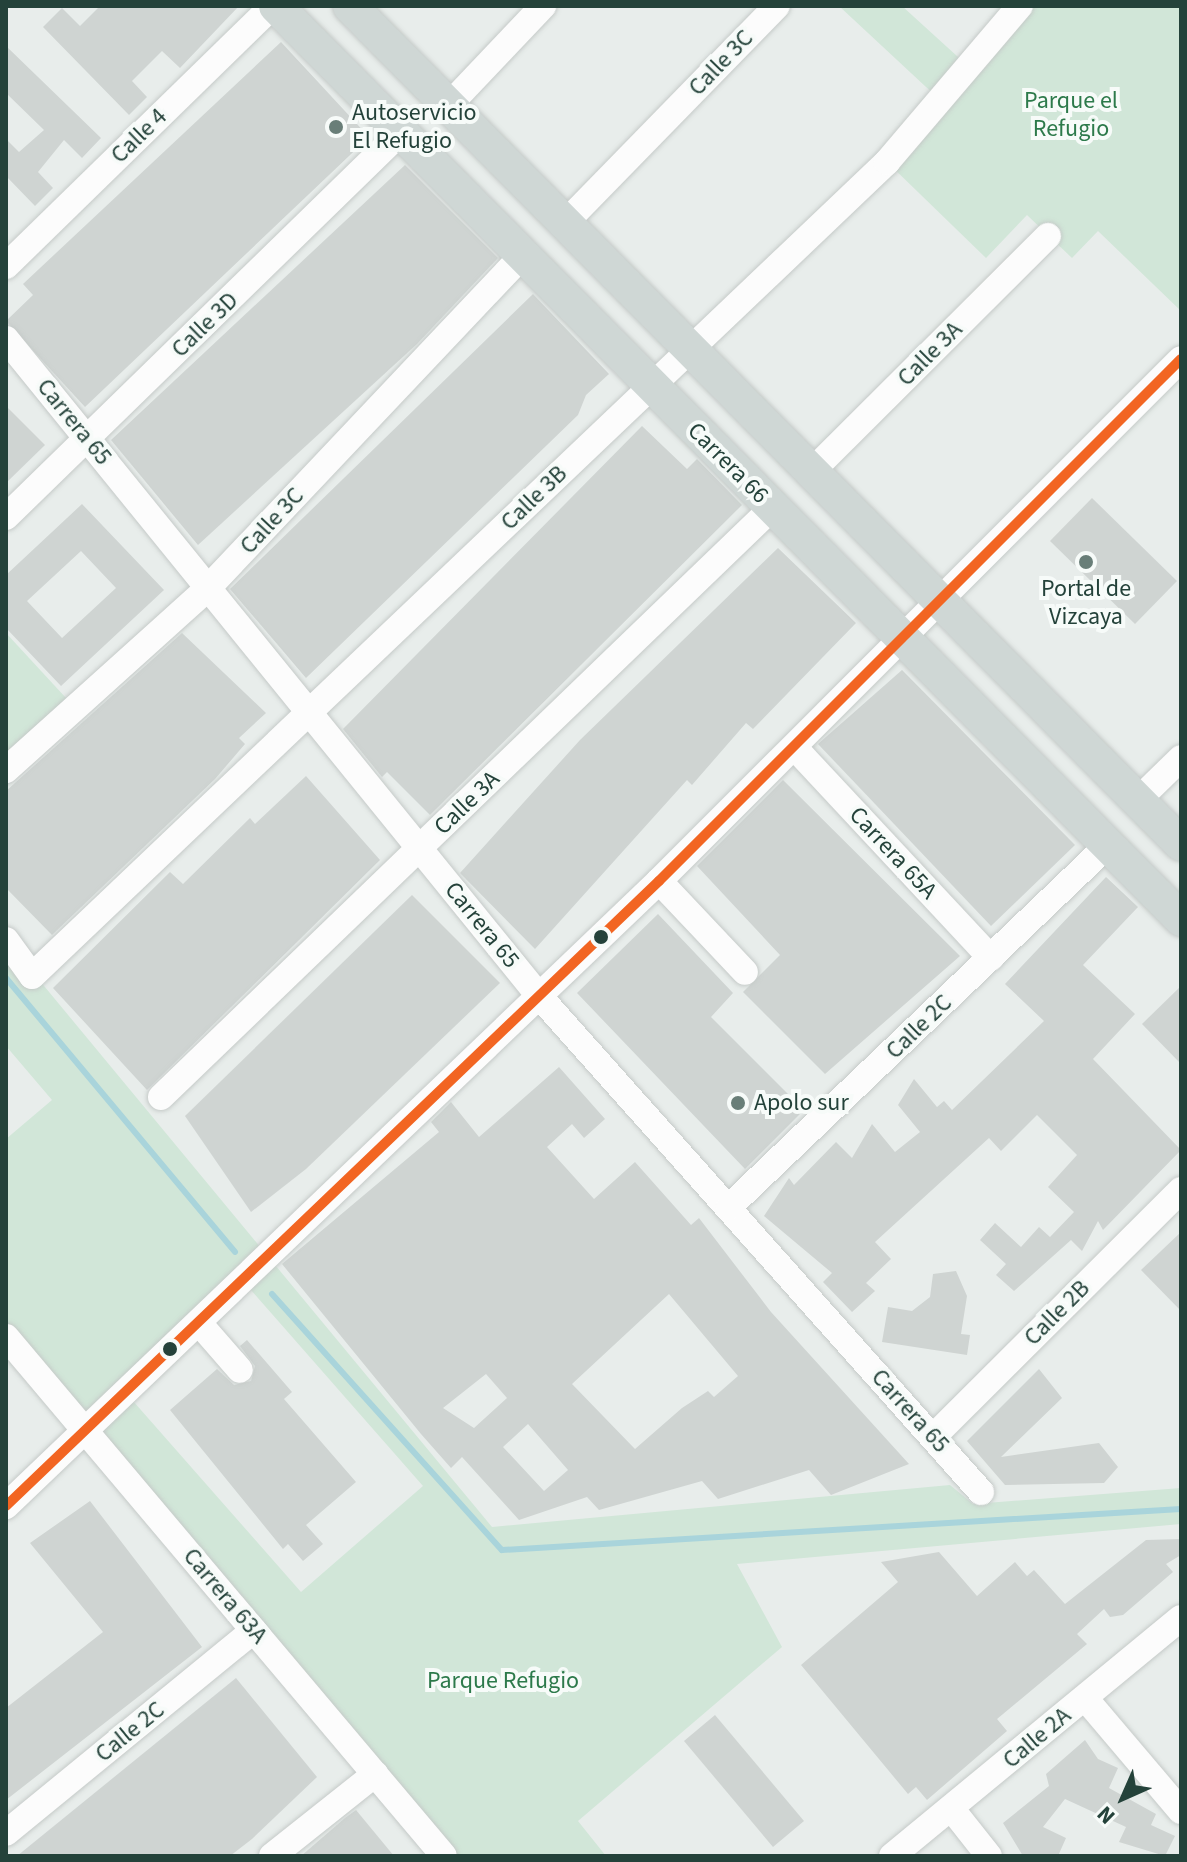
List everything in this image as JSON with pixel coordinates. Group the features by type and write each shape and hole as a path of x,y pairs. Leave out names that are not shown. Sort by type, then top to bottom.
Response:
{"main road":[{"name":"Carrera 66","path":"274,6 1181,919"},
{"path":"350,6 1181,844"}],"street":[{"name":"Calle 4","path":"6,266 274,6"},
{"path":"449,105 543,6"},
{"name":"Calle 3C","path":"565,223 777,6"},
{"name":"Calle 3B","path":"6,940 32,976 887,162 1020,6"},
{"name":"Calle 3D","path":"6,517 401,132"},
{"name":"Calle 3A","path":"812,471 1048,236"},
{"name":"Calle 3C","path":"6,770 208,588 522,256"},
{"name":"Carrera 65","path":"6,339 540,997 981,1492"},
{"path":"6,1506 659,881 942,603 1181,359"},
{"name":"Calle 3A","path":"161,1097 772,508"},
{"name":"Carrera 65A","path":"795,748 991,958"},
{"path":"1138,800 1181,758"},
{"name":"Calle 2C","path":"729,1207 1108,845"},
{"path":"659,881 745,972"},
{"name":"Calle 2B","path":"933,1437 1181,1190"},
{"path":"199,1323 240,1370"},
{"name":"Carrera 63A","path":"6,1337 444,1856"},
{"name":"Calle 2A","path":"892,1856 1181,1618"},
{"name":"Calle 2C","path":"6,1833 254,1630"},
{"path":"1085,1698 1181,1811"},
{"path":"272,1856 375,1774"},
{"path":"951,1808 989,1856"}],"green space":[{"name":"Parque el Refugio","path":"839,6 902,6 969,67 1020,6 1181,6 1181,311 1098,231 1072,258 1027,215 986,258 887,162 940,100"},
{"path":"6,633 78,711 6,770"},
{"name":"Parque Refugio","path":"6,940 492,1527 950,1485 973,1504 1181,1488 1181,1524 737,1564 782,1647 578,1821 606,1856 444,1856 6,1337 6,1139 52,1100 6,1046","holes":["243,1281 423,1486 301,1592 126,1393"]}],"building":[{"path":"100,6 239,6 180,68 162,51 132,81 147,97 129,115 43,27 62,8 80,26"},
{"path":"281,42 369,137 85,407 6,321 33,295 23,284"},
{"path":"6,46 101,138 82,158 64,140 38,172 53,188 35,206 6,176 6,139 19,152 44,130 6,93"},
{"path":"405,165 498,258 417,344 198,545 111,440"},
{"path":"533,294 609,374 586,395 578,415 306,678 230,589"},
{"path":"6,406 45,445 6,483"},
{"path":"642,426 687,469 697,459 742,505 430,815 387,772 382,777 343,729"},
{"name":"Portal de Vizcaya","path":"1092,498 1177,581 1135,624 1050,541"},
{"path":"82,504 164,590 61,686 6,628 6,575","holes":["81,551 116,588 62,638 27,601"]},
{"path":"778,548 856,623 753,729 746,723 692,785 687,780 535,949 460,873 580,740"},
{"path":"182,633 266,713 239,738 245,744 215,779 52,935 6,888 6,791"},
{"path":"902,670 1075,845 991,926 818,744"},
{"path":"306,776 380,860 147,1090 53,988 170,872 183,884 250,818 255,824"},
{"path":"783,780 960,956 825,1074 743,992 780,955 697,866"},
{"path":"1106,877 1138,907 1083,965 1135,1014 1093,1059 1181,1150 1103,1230 1098,1221 1082,1251 1071,1240 1014,1291 996,1275 1006,1264 980,1240 995,1223 1021,1247 1039,1227 1050,1237 1074,1212 1048,1187 1077,1155 1037,1115 1001,1151 989,1138 875,1242 891,1259 866,1283 875,1291 852,1312 823,1282 832,1273 764,1216 789,1178 794,1185 836,1142 852,1158 872,1124 895,1152 920,1132 898,1105 914,1079 937,1107 944,1101 952,1110 1044,1021 1005,984"},
{"path":"412,895 500,983 306,1169 251,1212 185,1116"},
{"path":"658,914 733,993 711,1017 804,1110 745,1169 577,993"},
{"path":"1181,986 1181,1064 1142,1024"},
{"path":"559,1067 605,1119 584,1138 572,1124 547,1147 594,1199 635,1162 691,1225 699,1218 771,1312 909,1464 831,1495 809,1470 718,1499 702,1481 599,1510 587,1497 519,1520 462,1457 451,1468 282,1264 439,1132 431,1122 451,1102 479,1137","holes":["669,1294 738,1376 714,1397 708,1391 682,1408 635,1449 572,1384","486,1374 507,1398 474,1428 443,1408","528,1424 568,1470 544,1491 503,1447"]},
{"path":"1181,1232 1181,1311 1141,1270"},
{"path":"956,1271 967,1296 961,1334 970,1335 967,1355 882,1342 888,1307 912,1311 930,1297 933,1274"},
{"path":"247,1340 292,1392 284,1399 356,1482 306,1525 323,1544 303,1561 288,1544 283,1549 170,1410 217,1369 234,1385 251,1381 255,1366 240,1346"},
{"path":"1039,1369 1062,1398 1001,1457 1099,1443 1118,1467 1104,1483 1005,1485 967,1441"},
{"path":"90,1501 202,1647 6,1800 6,1708 103,1632 30,1543"},
{"path":"1181,1539 1181,1555 1166,1564 1173,1572 1123,1615 1110,1617 1104,1609 1077,1634 1087,1644 997,1719 1007,1731 927,1800 916,1787 908,1794 801,1665 898,1582 881,1562 939,1552 977,1596 1015,1562 1027,1576 1034,1570 1065,1604 1146,1540"},
{"path":"236,1678 317,1777 252,1839 230,1856 17,1856"},
{"path":"715,1715 804,1821 773,1847 684,1741"},
{"path":"1085,1740 1098,1759 1118,1768 1109,1788 1156,1814 1151,1825 1175,1836 1165,1856 1119,1842 1126,1827 1065,1799 1043,1827 1066,1838 1058,1856 1023,1856 1003,1823 1049,1786 1046,1774"},
{"path":"356,1810 394,1856 301,1856 345,1818"}],"waterway":[{"path":"6,978 235,1252"},
{"path":"272,1294 502,1550 1181,1509"}],"transit line":[{"path":"6,1506 659,881 1181,359"}],"place":[{"name":"Autoservicio El Refugio","path":"336,127"},
{"name":"Portal de Vizcaya","path":"1086,562"},
{"name":"Apolo sur","path":"738,1103"}]}
